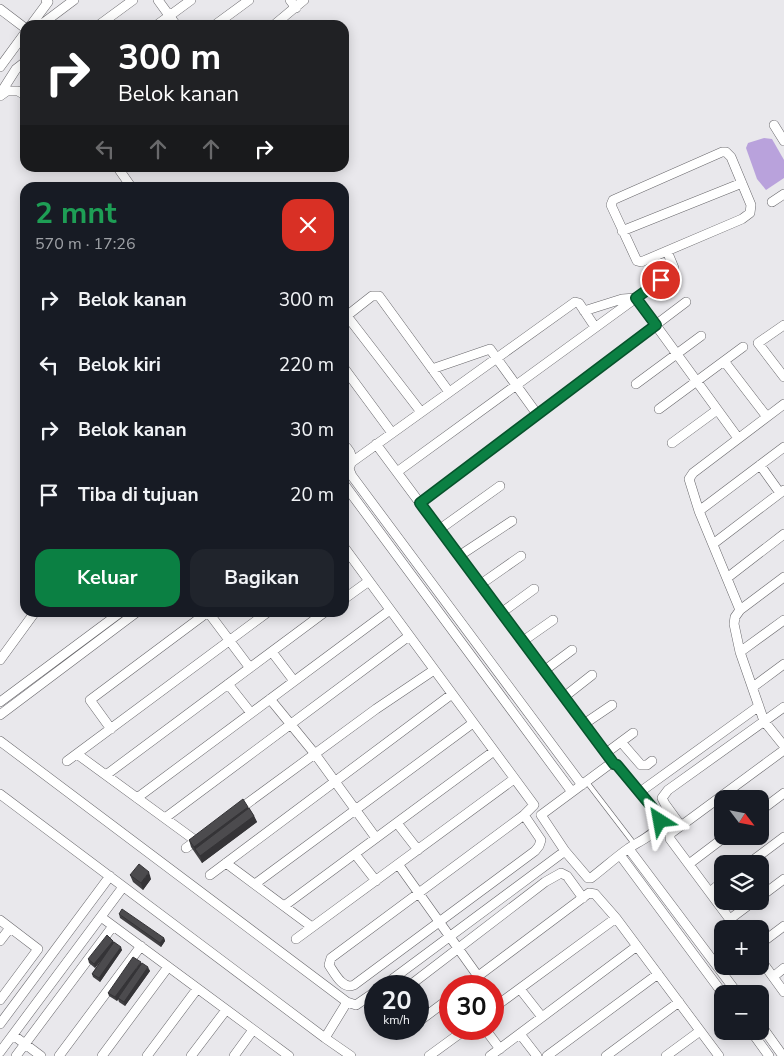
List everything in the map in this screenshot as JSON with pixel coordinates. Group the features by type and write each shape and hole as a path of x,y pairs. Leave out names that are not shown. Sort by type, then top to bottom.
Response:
{"street":[{"path":"39,20 48,2 46,0"},
{"path":"43,20 74,0"},
{"path":"106,20 133,0"},
{"path":"158,0 173,20"},
{"path":"164,20 190,0"},
{"path":"222,20 249,0"},
{"path":"290,0 296,8"},
{"path":"280,20 304,0"},
{"path":"0,9 20,24"},
{"path":"0,67 3,56 20,38"},
{"path":"0,95 16,69 20,66"},
{"path":"0,95 7,91 20,93"},
{"path":"774,125 784,141"},
{"path":"722,152 728,154 751,205 750,213 742,219 640,262 638,262 622,231 611,205 613,200 722,152"},
{"path":"622,231 742,183"},
{"path":"772,202 784,194"},
{"path":"398,472 673,271 674,268 667,251"},
{"path":"349,314 372,296 377,296 449,392"},
{"path":"584,311 622,298 636,298"},
{"path":"636,298 738,438"},
{"path":"349,467 376,444 576,302 578,302 596,327"},
{"path":"420,503 686,302"},
{"path":"349,322 421,412"},
{"path":"784,326 758,343 784,377"},
{"path":"636,384 701,336"},
{"path":"660,409 743,346"},
{"path":"432,369 486,349 491,350 537,414"},
{"path":"724,361 767,417"},
{"path":"349,375 392,433"},
{"path":"740,610 689,483 691,475 784,404"},
{"path":"672,444 717,410"},
{"path":"376,444 614,764 617,765 660,818 661,824 657,830 620,855 592,878 588,878 565,851 541,815 610,764 614,764"},
{"path":"699,511 784,447"},
{"path":"349,451 351,454 349,463"},
{"path":"713,544 782,491 760,465"},
{"path":"349,470 584,783"},
{"path":"440,529 500,486"},
{"path":"349,491 572,792"},
{"path":"459,556 512,521"},
{"path":"727,578 784,534"},
{"path":"481,584 521,556"},
{"path":"349,557 534,805 524,815 331,958 329,965 345,985 352,986 539,846 540,837 524,815"},
{"path":"784,577 740,610 734,624 740,652 764,721 784,746"},
{"path":"349,595 368,581"},
{"path":"502,613 534,589"},
{"path":"137,798 390,610"},
{"path":"0,660 31,617"},
{"path":"0,702 114,617"},
{"path":"0,715 130,617"},
{"path":"111,729 90,700 203,617"},
{"path":"211,617 250,668"},
{"path":"67,761 261,617"},
{"path":"106,775 319,617"},
{"path":"523,641 553,620"},
{"path":"740,652 784,620"},
{"path":"165,818 409,636"},
{"path":"544,670 572,650"},
{"path":"272,652 294,681"},
{"path":"753,687 784,664"},
{"path":"228,818 376,709 434,670"},
{"path":"564,697 592,676"},
{"path":"228,684 251,713"},
{"path":"210,875 452,694"},
{"path":"270,699 315,754 376,838"},
{"path":"584,724 612,705"},
{"path":"640,792 759,706"},
{"path":"681,826 662,798 668,790 784,706"},
{"path":"255,884 473,723"},
{"path":"606,753 633,733"},
{"path":"0,741 347,1002 356,1005 364,1000"},
{"path":"621,742 641,765 647,765 652,761"},
{"path":"742,910 730,919 669,838 670,833 784,750"},
{"path":"284,906 494,751"},
{"path":"77,754 196,841"},
{"path":"296,939 514,779"},
{"path":"769,804 784,793"},
{"path":"0,794 351,1056"},
{"path":"397,823 418,850"},
{"path":"186,848 204,835"},
{"path":"760,855 784,837"},
{"path":"689,864 714,845"},
{"path":"632,847 729,985"},
{"path":"397,975 565,851"},
{"path":"355,854 376,880"},
{"path":"620,855 716,985"},
{"path":"226,863 312,927"},
{"path":"398,864 477,975"},
{"path":"424,975 560,873 567,876 582,898"},
{"path":"0,1024 110,876"},
{"path":"769,890 784,879"},
{"path":"0,1052 123,887"},
{"path":"710,892 714,889"},
{"path":"479,975 582,898 591,893 598,895 719,1056"},
{"path":"101,917 198,988 282,1054"},
{"path":"504,1001 616,918"},
{"path":"0,920 38,949 0,1000"},
{"path":"16,1056 113,926"},
{"path":"769,937 784,926"},
{"path":"0,940 10,928"},
{"path":"59,1056 141,946"},
{"path":"490,1056 637,946"},
{"path":"102,1056 168,967"},
{"path":"773,977 784,968"},
{"path":"769,971 784,992"},
{"path":"547,1056 658,974"},
{"path":"147,1056 198,988"},
{"path":"520,989 542,1017"},
{"path":"326,1038 347,1002"},
{"path":"606,1056 679,1002"},
{"path":"191,1056 226,1010"},
{"path":"234,1056 253,1030"},
{"path":"666,1056 700,1031"},
{"path":"520,1034 537,1056"},
{"path":"13,1035 42,1056"},
{"path":"769,1037 783,1056"},
{"path":"432,1055 452,1040"},
{"path":"493,1040 500,1049"},
{"path":"757,1040 769,1056"}],"lane":[{"path":"584,783 632,847"}],"shaded area":[{"path":"764,138 772,139 784,160 784,178 766,190 757,179 746,148 748,143"}],"building":[{"path":"243,799 248,807 194,847 189,840"},
{"path":"249,808 254,816 200,856 195,849"},
{"path":"139,864 149,872 141,883 130,875"},
{"path":"122,909 164,938 160,943 119,914"},
{"path":"107,935 113,941 94,964 88,959"},
{"path":"114,942 121,947 99,978 92,974"},
{"path":"133,957 141,962 115,997 108,993"},
{"path":"142,963 148,967 124,1002 118,998"}],"route":[{"path":"660,821 656,812 617,765 614,764 420,503 656,325 636,298 661,280"}]}
